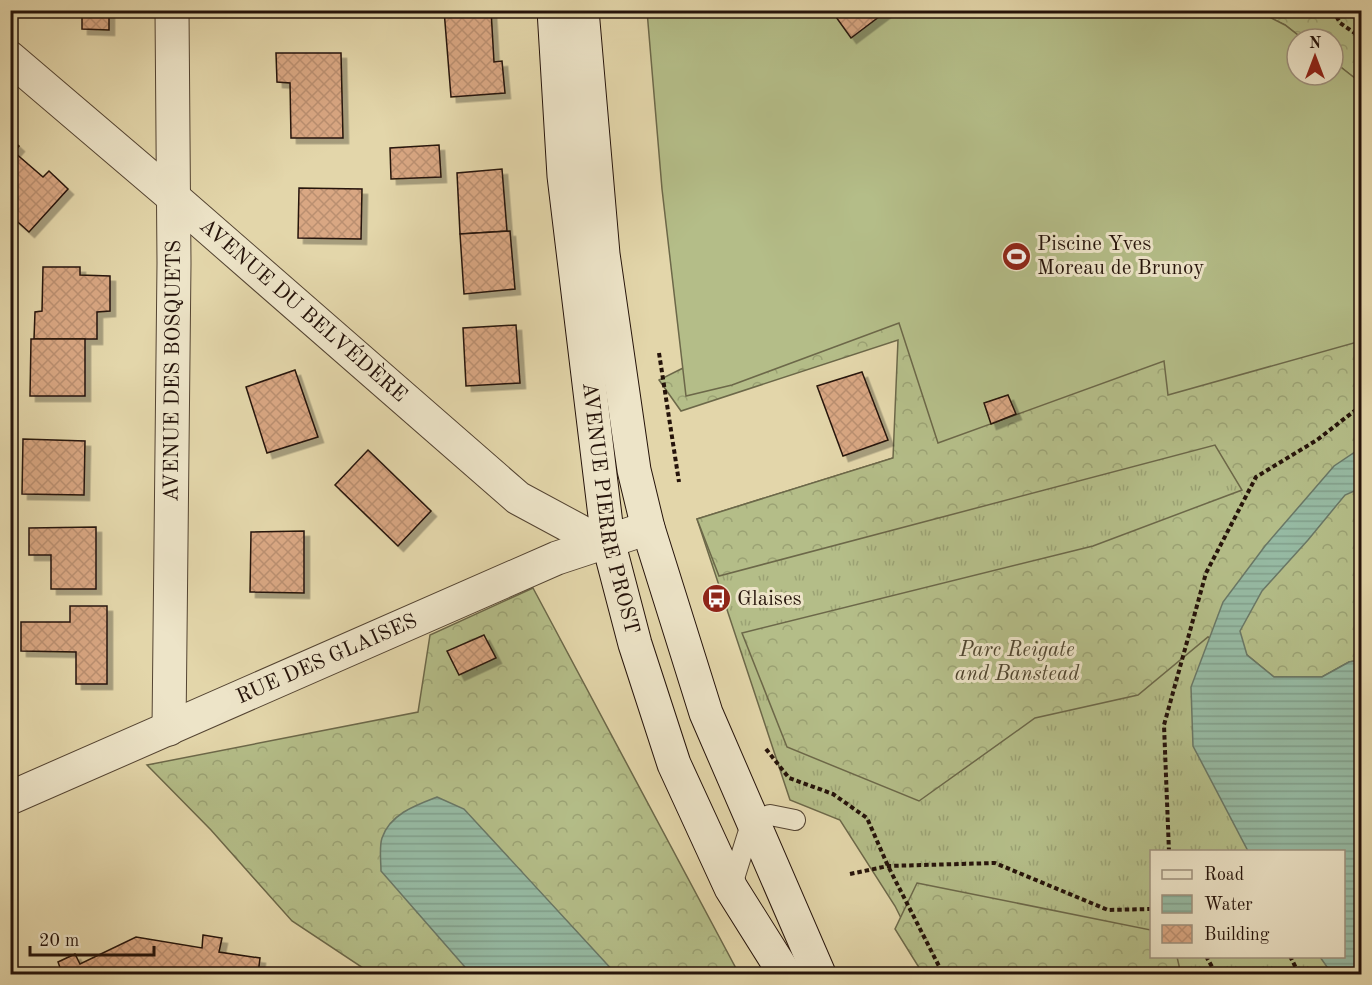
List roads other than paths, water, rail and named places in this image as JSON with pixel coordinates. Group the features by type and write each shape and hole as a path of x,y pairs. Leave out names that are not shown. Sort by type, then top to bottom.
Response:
{"street":[{"name":"AVENUE DES BOSQUETS","path":"169,729 172,10"},
{"name":"AVENUE PIERRE PROST","path":"554,10 564,176 608,542 635,644 674,764 731,888 785,975"},
{"name":"AVENUE PIERRE PROST","path":"582,10 603,254 634,470 648,528 706,713 819,975"},
{"name":"AVENUE DU BELVÉDÈRE","path":"10,58 518,498 583,533 608,542"},
{"name":"RUE DES GLAISES","path":"10,798 557,558 648,528"}],"lane":[{"path":"731,888 752,821 770,815 795,820"}],"water":[{"path":"1361,448 1361,488 1345,495 1262,591 1240,631 1247,655 1274,677 1322,677 1349,662 1361,660 1361,974 1332,974 1321,958 1345,958 1345,850 1247,850 1193,746 1191,687 1223,602 1265,546 1334,466"},
{"path":"437,797 464,809 616,974 471,974 381,871 381,842 391,823 405,812"}],"place":[{"name":"Piscine Yves Moreau de Brunoy","path":"1016,256"},
{"name":"Glaises","path":"716,599"}],"park label":[{"name":"Parc Reigate and Banstead","path":"1017,662"}]}
